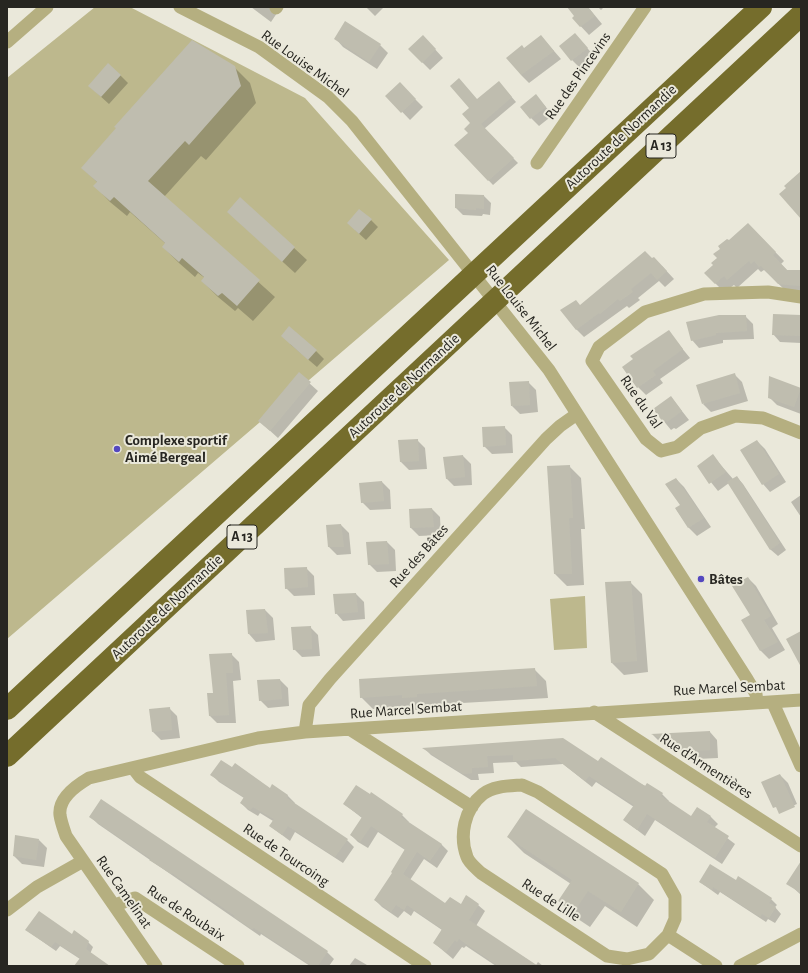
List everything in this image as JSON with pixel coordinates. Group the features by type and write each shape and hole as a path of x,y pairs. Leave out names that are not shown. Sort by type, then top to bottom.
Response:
{"highway":[{"name":"Autoroute de Normandie","path":"7,708 761,7"},
{"name":"Autoroute de Normandie","path":"7,756 801,15"}],"street":[{"path":"7,42 47,7"},
{"name":"Rue Louise Michel","path":"180,7 259,47 328,97 352,121 549,370 747,679 756,694 757,703"},
{"name":"Rue des Pincevins","path":"537,163 645,7"},
{"name":"Rue du Val","path":"801,297 768,292 704,294 645,312 599,347 592,361 646,439 661,451 677,447 700,428 735,416 764,418 801,433"},
{"name":"Rue des Bâtes","path":"305,732 309,705 330,679 546,439 560,426 578,414"},
{"name":"Rue Marcel Sembat","path":"66,836 60,814 65,798 76,785 90,778 258,738 305,732 594,712 801,700"},
{"path":"773,702 801,766"},
{"name":"Rue d'Armentières","path":"594,712 801,846"},
{"path":"351,730 472,807"},
{"name":"Rue de Tourcoing","path":"133,768 140,777 425,966"},
{"name":"Rue de Lille","path":"522,785 538,792 662,874 675,897 675,919 668,935 649,954 627,959 607,956 481,873 467,858 463,837 465,820 472,807 483,794 503,786 522,785"},
{"name":"Rue Camelinat","path":"66,836 156,966"},
{"path":"7,910 37,887 83,861"},
{"name":"Rue de Roubaix","path":"115,905 135,898 238,966"},
{"path":"740,966 801,934"},
{"path":"668,935 716,966"}],"shaded area":[{"name":"Complexe sportif Aimé Bergeal","path":"95,7 130,7 305,98 449,260 7,639 7,78"},
{"path":"585,596 587,648 554,650 550,599"}],"building":[{"path":"567,7 588,7 595,16 580,27 572,18 574,16"},
{"path":"345,21 381,44 369,62 334,39"},
{"path":"575,33 588,48 571,61 559,46"},
{"path":"423,35 436,49 422,63 408,49"},
{"path":"541,35 554,51 521,75 506,58 522,45 524,48"},
{"path":"192,40 235,66 241,86 189,145 185,141 148,181 260,280 237,306 222,293 218,296 201,281 204,277 182,258 179,262 162,247 165,243 114,197 110,201 93,186 97,182 81,168 116,128 114,127"},
{"path":"108,63 121,75 101,97 88,86"},
{"path":"459,78 477,99 499,81 512,97 481,124 514,158 488,181 454,145 468,133 464,129 470,123 462,114 469,108 450,86"},
{"path":"400,82 416,99 401,113 385,96"},
{"path":"536,94 546,107 530,119 520,107"},
{"path":"801,171 801,219 779,194 786,188 784,186"},
{"path":"455,194 484,195 484,209 476,208 476,210 455,208"},
{"path":"240,197 295,247 282,262 227,212"},
{"path":"359,209 372,219 359,234 347,223"},
{"path":"748,223 776,252 773,255 787,270 801,270 801,286 778,284 761,266 759,267 754,261 751,264 749,261 727,280 724,276 715,284 704,273 713,265 711,263 717,258 713,254 720,249 718,246 727,239 729,240"},
{"path":"645,251 652,258 654,257 667,271 657,280 651,273 631,289 633,292 620,301 618,299 600,314 599,313 576,330 560,310 576,300 580,305"},
{"path":"773,314 801,315 801,336 772,335"},
{"path":"719,315 746,315 747,331 716,333 716,335 691,341 686,322"},
{"path":"289,326 317,350 308,360 281,336"},
{"path":"669,330 683,349 653,371 656,375 637,388 622,367 633,359 630,356"},
{"path":"299,372 311,382 270,431 258,421"},
{"path":"735,373 740,393 702,404 696,385"},
{"path":"769,376 801,388 794,407 768,398"},
{"path":"529,381 530,405 511,406 509,382"},
{"path":"671,396 682,411 667,422 666,420 663,422 653,409"},
{"path":"505,426 506,445 483,447 482,427"},
{"path":"418,439 419,461 400,462 398,440"},
{"path":"757,440 779,474 762,485 740,450"},
{"path":"713,454 726,472 709,484 697,466"},
{"path":"463,455 465,477 446,479 443,457"},
{"path":"570,465 573,518 569,518 572,574 554,574 547,466"},
{"path":"737,476 780,543 770,550 727,482"},
{"path":"676,478 704,518 688,528 675,508 680,505 665,484"},
{"path":"382,481 384,501 361,503 359,483"},
{"path":"432,508 434,527 410,528 409,509"},
{"path":"341,524 344,547 328,547 326,525"},
{"path":"387,541 389,564 368,565 366,542"},
{"path":"307,567 308,587 285,589 284,568"},
{"path":"748,577 771,616 764,620 778,642 760,651 741,620 750,615 732,586"},
{"path":"631,581 637,661 611,663 605,582"},
{"path":"356,593 358,612 335,614 333,594"},
{"path":"265,609 268,633 248,634 246,610"},
{"path":"311,626 312,649 293,650 291,627"},
{"path":"801,631 801,667 786,639"},
{"path":"232,653 233,673 226,673 229,715 209,716 207,693 213,693 209,654"},
{"path":"535,668 537,686 417,694 417,697 402,698 402,695 360,698 359,679"},
{"path":"280,679 282,699 259,701 257,680"},
{"path":"170,707 172,730 152,732 149,709"},
{"path":"710,731 710,750 689,751 651,734"},
{"path":"563,738 598,761 601,757 645,786 647,783 663,793 661,796 691,816 697,807 711,816 707,822 729,836 715,858 647,814 637,830 623,820 634,805 589,776 585,781 555,758 513,761 513,755 487,756 488,767 472,768 472,773 463,774 422,748"},
{"path":"221,760 232,767 235,763 270,788 272,784 288,795 287,798 348,839 335,857 288,826 282,835 269,826 274,819 253,807 250,810 240,803 244,797 210,775"},
{"path":"780,774 795,807 779,814 776,807 773,808 761,782"},
{"path":"356,785 370,794 371,792 403,814 401,817 442,844 430,861 417,852 403,874 445,903 450,897 461,904 466,895 472,899 479,904 469,920 538,966 498,966 459,939 457,942 455,940 446,952 433,943 442,929 407,905 404,910 396,905 391,912 374,900 392,873 391,872 405,849 371,826 360,842 350,835 362,817 343,804"},
{"path":"101,799 328,951 318,966 312,966 254,928 252,929 172,873 171,874 149,860 151,859 89,817"},
{"path":"526,809 639,883 621,912 588,891 574,912 558,901 572,880 507,837"},
{"path":"15,835 39,839 36,860 13,856"},
{"path":"801,861 801,893 786,884"},
{"path":"710,864 736,880 738,876 772,898 769,903 776,907 769,918 762,914 760,917 713,887 712,890 699,882"},
{"path":"39,911 72,934 74,930 89,941 86,949 110,966 74,966 80,958 55,942 51,947 25,930"}],"place":[{"name":"Complexe sportif Aimé Bergeal","path":"117,449"},
{"name":"Bâtes","path":"701,579"}]}
